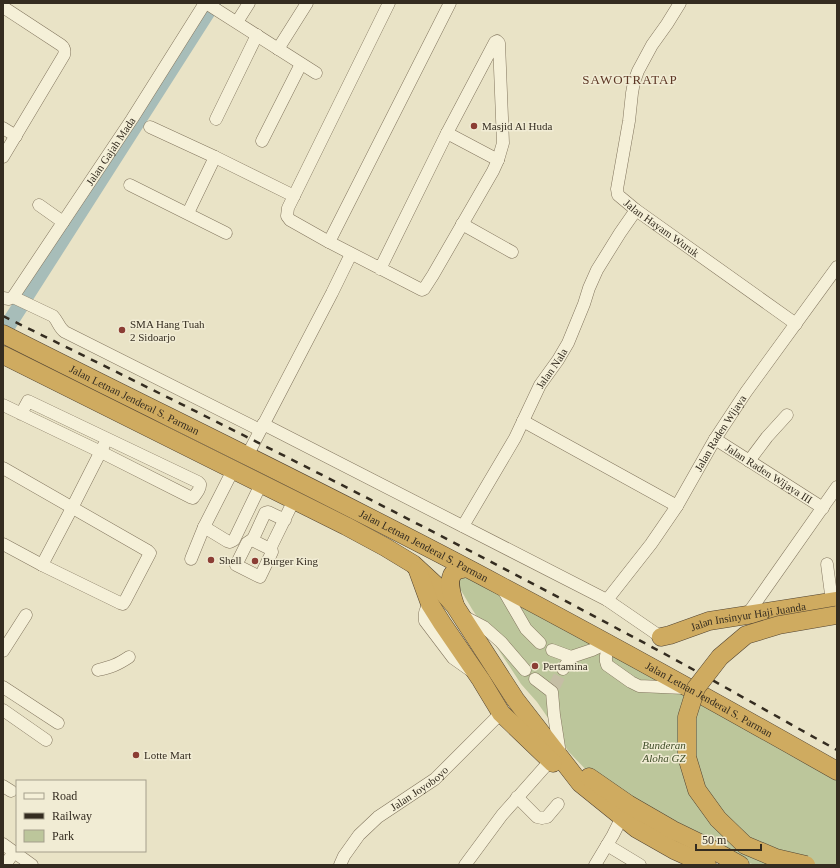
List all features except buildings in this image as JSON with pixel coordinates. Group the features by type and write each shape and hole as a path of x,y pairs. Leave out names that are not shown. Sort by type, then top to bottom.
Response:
{"highway":[{"name":"Jalan Letnan Jenderal S. Parman","path":"6,335 426,546 689,688 837,771"},
{"name":"Jalan Letnan Jenderal S. Parman","path":"5,360 346,526 385,547 415,566 433,582 457,610 555,759 603,802 615,831 637,829 674,850 707,865"},
{"path":"415,566 430,568 436,564 434,554 426,546"},
{"path":"415,566 430,604 481,680 501,713 555,759 673,830 740,865"},
{"path":"457,610 451,589 451,579 456,571 466,568"},
{"path":"806,865 776,858 745,845 718,819 697,790 687,757 687,717 696,688 720,657 746,635 835,606"},
{"name":"Jalan Insinyur Haji Juanda","path":"661,637 709,621 747,615 835,606"}],"street":[{"path":"237,22 249,3"},
{"path":"278,49 307,3"},
{"path":"380,269 447,133 495,42 498,41 503,143 498,160 492,172 424,289 422,290 420,290 351,254 290,220 287,216 287,212 294,196 389,3"},
{"path":"329,242 450,3"},
{"name":"Jalan Hayam Wuruk","path":"680,3 652,45 638,71 634,82 617,191 618,194 636,210 796,324"},
{"path":"210,6 316,73"},
{"name":"Jalan Gajah Mada","path":"8,297 63,222 210,6"},
{"path":"3,7 62,45 65,51 3,157"},
{"path":"216,119 257,35"},
{"path":"262,141 301,64"},
{"path":"150,127 294,196"},
{"path":"3,128 16,136"},
{"path":"447,133 498,160"},
{"path":"188,213 215,157"},
{"path":"130,185 226,232"},
{"path":"39,205 63,222"},
{"name":"Jalan Nala","path":"463,526 515,438 540,385 558,360 568,342 597,270 636,210"},
{"path":"462,224 512,252"},
{"path":"247,456 351,254"},
{"name":"Jalan Raden Wijaya","path":"606,600 651,544 677,506 715,439 746,392 837,267"},
{"path":"8,297 53,316 65,332 463,526 606,600 661,637"},
{"path":"3,405 190,497 193,498 195,496 200,486 198,482 28,401 22,414"},
{"path":"749,461 767,437 787,415"},
{"path":"523,421 677,506"},
{"path":"42,565 107,439"},
{"name":"Jalan Raden Wijaya III","path":"715,439 823,508"},
{"path":"3,468 150,553 123,604 42,565 3,544"},
{"path":"191,559 204,527 233,470"},
{"path":"204,527 227,541 230,542 234,540 261,484"},
{"path":"747,615 837,487"},
{"path":"285,520 268,512 265,513 253,539 247,543 236,565 260,577 272,552 271,547 285,520 294,500"},
{"path":"253,539 254,541 268,548 271,547"},
{"path":"827,564 835,606"},
{"path":"500,585 526,629 540,643"},
{"path":"457,610 484,627 501,642 525,670"},
{"path":"3,651 26,615"},
{"path":"563,669 571,657 608,644"},
{"path":"552,650 571,657"},
{"path":"98,670 110,668 128,657"},
{"path":"464,865 517,797 555,759 553,689 535,679"},
{"path":"3,687 58,723"},
{"path":"3,710 46,740"},
{"name":"Jalan Joyoboyo","path":"340,865 344,856 359,835 378,818 435,779 501,713"},
{"path":"517,797 537,817 542,818 547,816 558,804"},
{"path":"595,865 615,831 640,865"},
{"path":"3,844 32,865"},
{"path":"5,865 14,852"}],"green space":[{"name":"Bunderan Aloha GZ","path":"466,576 837,777 837,865 756,865 745,862 591,775 568,751 555,728 537,702 521,684 472,609 459,587 461,578"}],"waterway":[{"path":"26,296 213,3"},
{"path":"3,333 21,305"}],"tunnel":[{"path":"554,687 563,669"}],"railway":[{"path":"3,316 241,434 557,596 837,750"}],"place":[{"name":"Masjid Al Huda","path":"474,126"},
{"name":"SMA Hang Tuah 2 Sidoarjo","path":"122,330"},
{"name":"Shell","path":"211,560"},
{"name":"Burger King","path":"255,561"},
{"name":"Pertamina","path":"535,666"},
{"name":"Lotte Mart","path":"136,755"}],"district":[{"name":"SAWOTRATAP","path":"630,79"}]}
